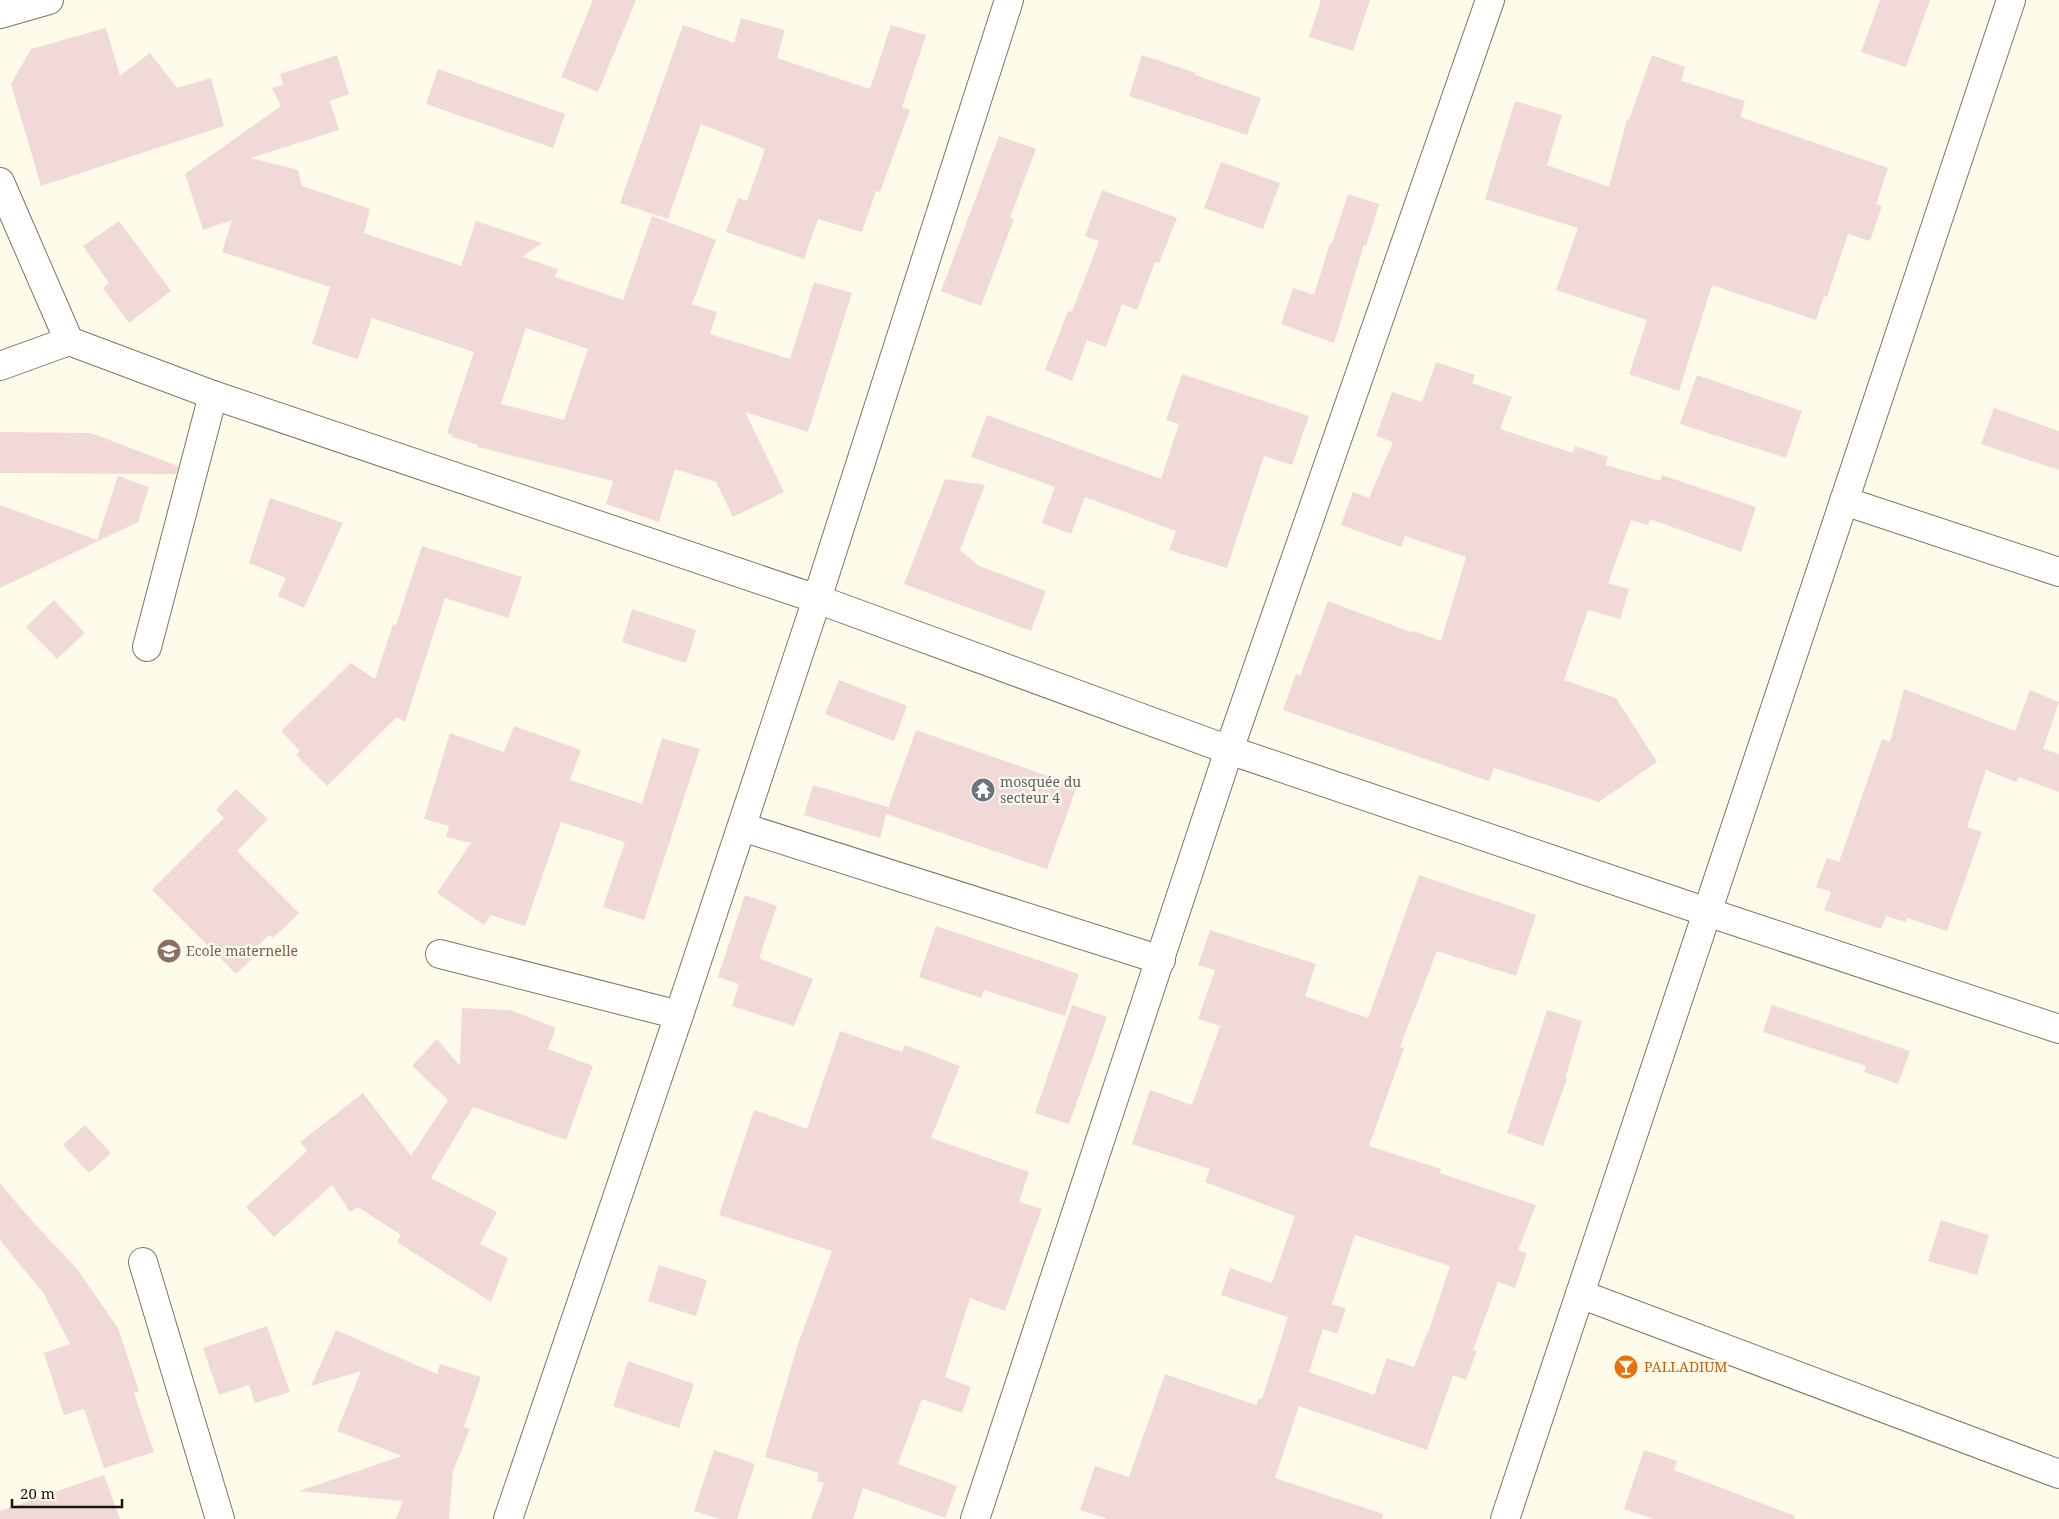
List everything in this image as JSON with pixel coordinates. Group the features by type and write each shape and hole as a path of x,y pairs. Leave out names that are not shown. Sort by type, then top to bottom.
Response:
{"street":[{"path":"0,14 49,0"},
{"path":"508,1519 818,599 1009,0"},
{"path":"975,1519 1229,750 1490,0"},
{"path":"1505,1519 2010,0"},
{"path":"0,182 70,341"},
{"path":"0,366 70,341 212,395 818,599 1229,750 1707,912 2059,1028"},
{"path":"147,647 212,395"},
{"path":"1844,501 2059,572"},
{"path":"742,827 1161,960"},
{"path":"440,954 679,1015"},
{"path":"143,1262 220,1519"},
{"path":"1580,1294 2059,1474"}],"building":[{"path":"593,0 636,0 598,92 561,77"},
{"path":"1321,0 1370,0 1353,51 1309,37"},
{"path":"1880,0 1930,0 1906,67 1861,52"},
{"path":"741,18 785,30 777,58 870,89 891,25 926,35 902,107 910,110 880,192 876,191 862,232 818,219 804,259 726,232 738,198 747,201 765,149 701,124 668,219 620,203 683,25 734,43"},
{"path":"106,28 120,76 150,53 177,88 211,78 224,126 41,186 11,84 31,49"},
{"path":"337,55 349,94 330,101 339,130 251,158 298,170 302,186 370,209 364,233 461,266 476,221 542,243 522,257 558,269 555,277 623,300 652,216 716,240 692,304 717,312 710,334 790,359 814,282 852,293 808,432 745,412 784,492 733,517 716,482 675,469 659,522 606,504 613,481 478,447 478,445 452,437 453,435 447,433 474,352 372,318 358,359 312,344 330,287 222,252 232,220 203,230 185,174 281,106 272,88 283,85 280,74","holes":["526,328 588,349 564,420 501,404"]},
{"path":"1142,55 1261,98 1247,135 1129,96"},
{"path":"1652,55 1685,67 1681,81 1745,101 1740,117 1888,168 1876,204 1882,206 1870,241 1848,234 1827,297 1824,296 1816,320 1712,285 1679,391 1629,374 1647,320 1556,290 1578,228 1485,199 1515,101 1562,115 1547,165 1609,187 1627,119 1629,120"},
{"path":"438,69 565,114 553,148 426,104"},
{"path":"999,136 1036,149 1010,218 1014,219 981,306 941,291"},
{"path":"1221,162 1280,183 1263,229 1204,208"},
{"path":"1102,190 1177,218 1159,263 1155,262 1137,310 1122,304 1106,347 1087,340 1072,381 1045,370 1068,311 1072,312 1099,241 1085,236"},
{"path":"1348,194 1379,204 1366,246 1364,245 1334,343 1281,324 1293,288 1314,295"},
{"path":"119,221 171,291 129,323 103,288 109,283 83,246"},
{"path":"1436,362 1475,375 1472,383 1512,397 1500,429 1573,453 1575,446 1608,457 1606,465 1660,481 1662,475 1756,507 1741,552 1650,519 1648,525 1631,520 1608,583 1629,589 1620,619 1588,610 1564,680 1616,698 1657,762 1599,802 1494,768 1489,781 1283,710 1296,674 1300,676 1328,601 1413,633 1413,631 1441,641 1466,557 1405,536 1401,547 1341,525 1353,492 1369,498 1393,442 1376,436 1392,392 1422,402"},
{"path":"1182,374 1309,416 1292,465 1264,456 1227,568 1169,550 1176,531 1085,497 1071,534 1042,523 1055,487 971,457 987,415 1161,479 1179,424 1166,420"},
{"path":"1697,375 1802,411 1786,458 1680,424"},
{"path":"1994,408 2059,431 2059,470 1981,444"},
{"path":"0,432 91,433 178,466 176,474 0,473"},
{"path":"118,476 149,487 138,522 0,588 0,505 97,540"},
{"path":"945,479 985,485 960,550 979,566 1046,591 1031,631 904,584"},
{"path":"270,498 343,523 304,608 278,596 286,578 249,563"},
{"path":"422,546 522,577 508,618 445,598 405,722 397,717 327,786 296,755 300,751 281,731 351,663 375,679 393,624 396,625"},
{"path":"54,600 85,633 57,659 26,627"},
{"path":"632,609 696,630 686,663 622,642"},
{"path":"839,680 907,706 894,741 825,714"},
{"path":"1904,689 2015,731 2030,690 2059,702 2043,749 2059,754 2059,792 2019,777 2016,782 1986,770 1967,827 1982,832 1947,931 1907,918 1906,922 1886,916 1881,929 1824,910 1831,892 1816,887 1827,858 1839,862 1882,739 1890,742"},
{"path":"514,726 581,750 570,780 642,804 662,738 700,749 644,920 603,907 625,842 561,822 525,926 491,915 484,925 437,893 471,843 446,837 449,826 424,819 450,733 504,752"},
{"path":"916,730 1077,786 1047,869 886,814"},
{"path":"813,785 888,807 880,838 804,815"},
{"path":"236,789 268,819 237,851 299,913 273,938 269,935 254,949 257,954 236,974 152,890 224,818 216,810"},
{"path":"1419,875 1536,915 1516,976 1437,951 1400,1047 1404,1048 1369,1146 1441,1169 1440,1173 1536,1205 1518,1250 1527,1253 1515,1288 1498,1282 1473,1350 1477,1351 1466,1380 1453,1375 1427,1450 1299,1406 1275,1478 1383,1514 1382,1519 1108,1519 1080,1510 1095,1466 1129,1477 1165,1374 1256,1405 1259,1398 1262,1399 1288,1317 1221,1295 1230,1268 1272,1283 1295,1216 1205,1182 1210,1169 1132,1144 1150,1090 1192,1105 1220,1026 1198,1019 1215,970 1198,965 1210,930 1316,964 1305,996 1368,1018","holes":["1355,1235 1450,1266 1428,1333 1414,1367 1387,1358 1374,1395 1309,1372 1323,1329 1337,1334 1346,1309 1332,1304"]},
{"path":"745,895 777,906 759,958 813,979 794,1026 732,1006 739,984 718,977"},
{"path":"936,926 1079,974 1065,1016 984,990 981,998 919,977"},
{"path":"1072,1005 1107,1017 1069,1124 1035,1113"},
{"path":"1772,1005 1910,1051 1898,1084 1864,1072 1866,1066 1763,1032"},
{"path":"462,1008 510,1010 556,1028 548,1049 593,1066 566,1140 473,1107 431,1178 497,1212 480,1244 508,1258 491,1302 397,1242 401,1235 358,1207 350,1212 332,1185 274,1237 246,1207 307,1151 300,1142 363,1093 411,1156 448,1100 412,1066 437,1039 460,1066"},
{"path":"1547,1010 1582,1021 1565,1079 1567,1079 1543,1146 1507,1133"},
{"path":"840,1031 902,1052 905,1045 960,1066 931,1138 1029,1172 1019,1202 1042,1209 1005,1311 970,1298 945,1377 971,1387 962,1413 922,1399 898,1464 957,1486 945,1518 863,1488 853,1519 811,1519 824,1483 817,1481 819,1473 765,1457 797,1347 832,1251 719,1215 754,1110 807,1129"},
{"path":"85,1125 111,1153 89,1173 63,1145"},
{"path":"0,1183 31,1220 77,1269 118,1328 139,1391 134,1393 154,1452 104,1468 84,1409 64,1415 44,1353 70,1344 44,1294 0,1240"},
{"path":"1941,1220 1989,1235 1977,1275 1928,1261"},
{"path":"659,1265 707,1280 696,1316 648,1301"},
{"path":"267,1326 290,1392 255,1403 249,1385 219,1395 203,1348"},
{"path":"336,1330 437,1374 440,1364 481,1377 464,1427 470,1429 453,1471 449,1519 396,1519 403,1501 299,1491 402,1456 337,1431 361,1371 311,1386"},
{"path":"628,1361 694,1384 679,1428 613,1406"},
{"path":"714,1450 755,1464 737,1519 719,1519 694,1511"},
{"path":"1644,1450 1677,1461 1674,1470 1795,1516 1795,1519 1654,1519 1624,1509"},
{"path":"104,1475 120,1519 0,1519 0,1511"}],"place":[{"name":"mosquée du secteur 4","path":"983,790"},
{"name":"Ecole maternelle","path":"169,951"},
{"name":"PALLADIUM","path":"1626,1367"}]}
